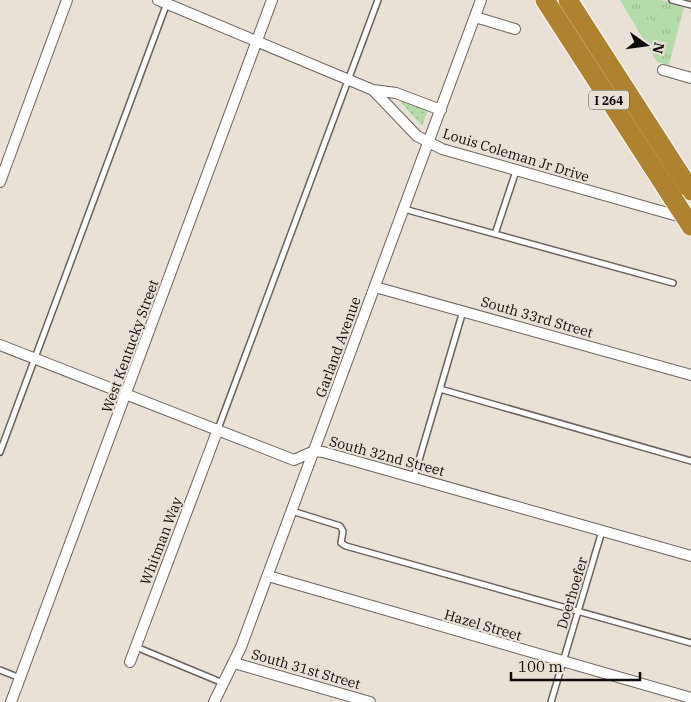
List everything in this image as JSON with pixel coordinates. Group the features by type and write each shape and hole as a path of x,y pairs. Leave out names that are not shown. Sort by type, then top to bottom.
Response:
{"highway":[{"name":"I 264","path":"545,0 691,226"},
{"name":"I 264","path":"568,0 691,191"}],"street":[{"path":"0,182 67,0"},
{"name":"West Kentucky Street","path":"11,702 272,0"},
{"name":"Garland Avenue","path":"214,702 234,663 268,576 481,0"},
{"name":"Louis Coleman Jr Drive","path":"165,1 257,42 373,90 417,136 442,149 691,220"},
{"path":"475,17 515,28"},
{"path":"663,70 691,78"},
{"path":"373,90 396,93 441,110"},
{"name":"South 33rd Street","path":"375,287 691,375"},
{"name":"South 32nd Street","path":"0,345 127,393 294,460 314,451 414,477 691,556"},
{"name":"Whitman Way","path":"130,662 218,429"},
{"name":"Hazel Street","path":"268,576 691,698"},
{"name":"South 31st Street","path":"234,663 370,702"}],"lane":[{"path":"218,429 378,0"},
{"path":"672,0 691,5"},
{"path":"0,450 165,1"},
{"path":"495,234 516,171"},
{"path":"404,209 673,283"},
{"path":"414,477 463,311"},
{"path":"440,389 691,461"},
{"path":"291,511 340,526 343,531 341,543 346,546 691,643"},
{"name":"Doerhoefer","path":"551,702 602,531"},
{"path":"136,647 223,684"},
{"path":"0,670 20,678"}],"green space":[{"path":"620,0 661,0 684,7 669,65 657,62"},
{"path":"650,18 670,49 657,58 637,27"},
{"path":"404,100 428,110 422,126 403,105 401,101"}]}
